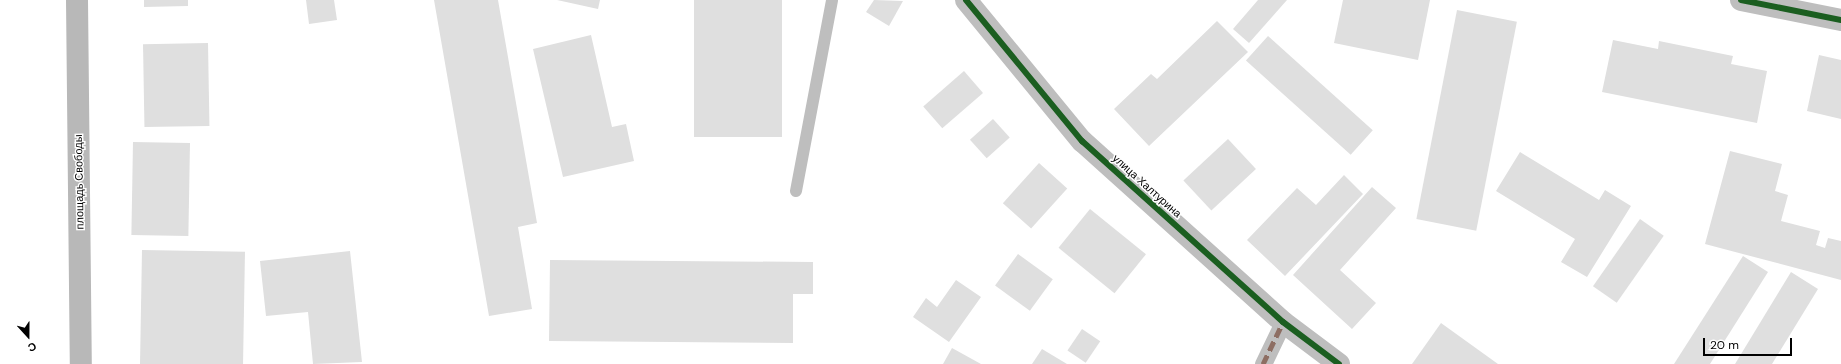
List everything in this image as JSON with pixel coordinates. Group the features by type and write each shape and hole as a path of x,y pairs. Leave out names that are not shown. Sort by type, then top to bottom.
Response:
{"main road":[{"name":"площадь Свободы","path":"76,0 81,364"}],"street":[{"name":"улица Халтурина","path":"966,0 1082,141 1283,322 1339,364"},
{"path":"1741,0 1841,20"},
{"path":"1263,364 1283,322"}],"lane":[{"path":"796,191 832,0"}],"building":[{"path":"144,0 188,0 188,6 144,7"},
{"path":"306,0 334,0 337,20 309,24"},
{"path":"434,0 498,0 537,223 518,227 532,309 489,316"},
{"path":"557,0 600,0 598,9"},
{"path":"694,0 782,0 782,137 694,137"},
{"path":"874,0 903,1 889,26 866,12"},
{"path":"1258,0 1287,0 1249,43 1233,29"},
{"path":"1343,0 1430,0 1418,60 1334,43"},
{"path":"1457,10 1517,22 1476,231 1416,219"},
{"path":"1217,21 1248,52 1149,146 1114,109 1151,74 1157,79"},
{"path":"591,35 612,127 626,124 634,161 563,177 533,49"},
{"path":"1268,36 1373,130 1351,155 1246,61"},
{"path":"1613,40 1658,49 1659,41 1733,56 1731,64 1767,71 1757,123 1602,92"},
{"path":"208,43 209,126 144,127 143,44"},
{"path":"1819,55 1841,60 1841,119 1807,111"},
{"path":"964,71 983,93 942,128 923,106"},
{"path":"993,119 1010,138 987,158 970,140"},
{"path":"1228,139 1256,169 1211,211 1183,181"},
{"path":"133,142 190,143 188,236 131,235"},
{"path":"1730,151 1782,164 1775,191 1788,195 1781,221 1820,231 1816,245 1825,248 1828,238 1841,241 1841,280 1705,244"},
{"path":"1520,152 1599,200 1605,190 1631,206 1587,277 1561,262 1575,239 1496,191"},
{"path":"1039,163 1067,188 1031,229 1003,203"},
{"path":"1344,175 1363,194 1285,276 1247,240 1297,188 1316,205"},
{"path":"1372,187 1396,208 1340,270 1376,303 1352,329 1293,275"},
{"path":"1090,209 1146,254 1114,293 1059,248"},
{"path":"1640,219 1664,236 1617,303 1593,286"},
{"path":"142,250 245,252 243,364 140,364"},
{"path":"350,251 362,362 313,364 308,312 266,316 260,261"},
{"path":"1018,254 1053,279 1030,311 995,286"},
{"path":"1743,256 1768,272 1710,364 1674,364"},
{"path":"550,260 813,262 813,294 793,294 793,343 549,341"},
{"path":"1791,272 1818,289 1772,364 1735,364"},
{"path":"956,280 981,297 949,342 913,317 926,298 937,307"},
{"path":"1441,323 1498,364 1412,364"},
{"path":"1082,329 1100,341 1086,363 1067,351"},
{"path":"952,348 981,364 943,364"},
{"path":"1042,349 1067,364 1032,364"}],"marked path":[{"path":"1263,364 1283,322"}],"cycle path":[{"path":"966,0 1082,141 1283,322 1339,364"},
{"path":"1741,0 1841,20"}]}
